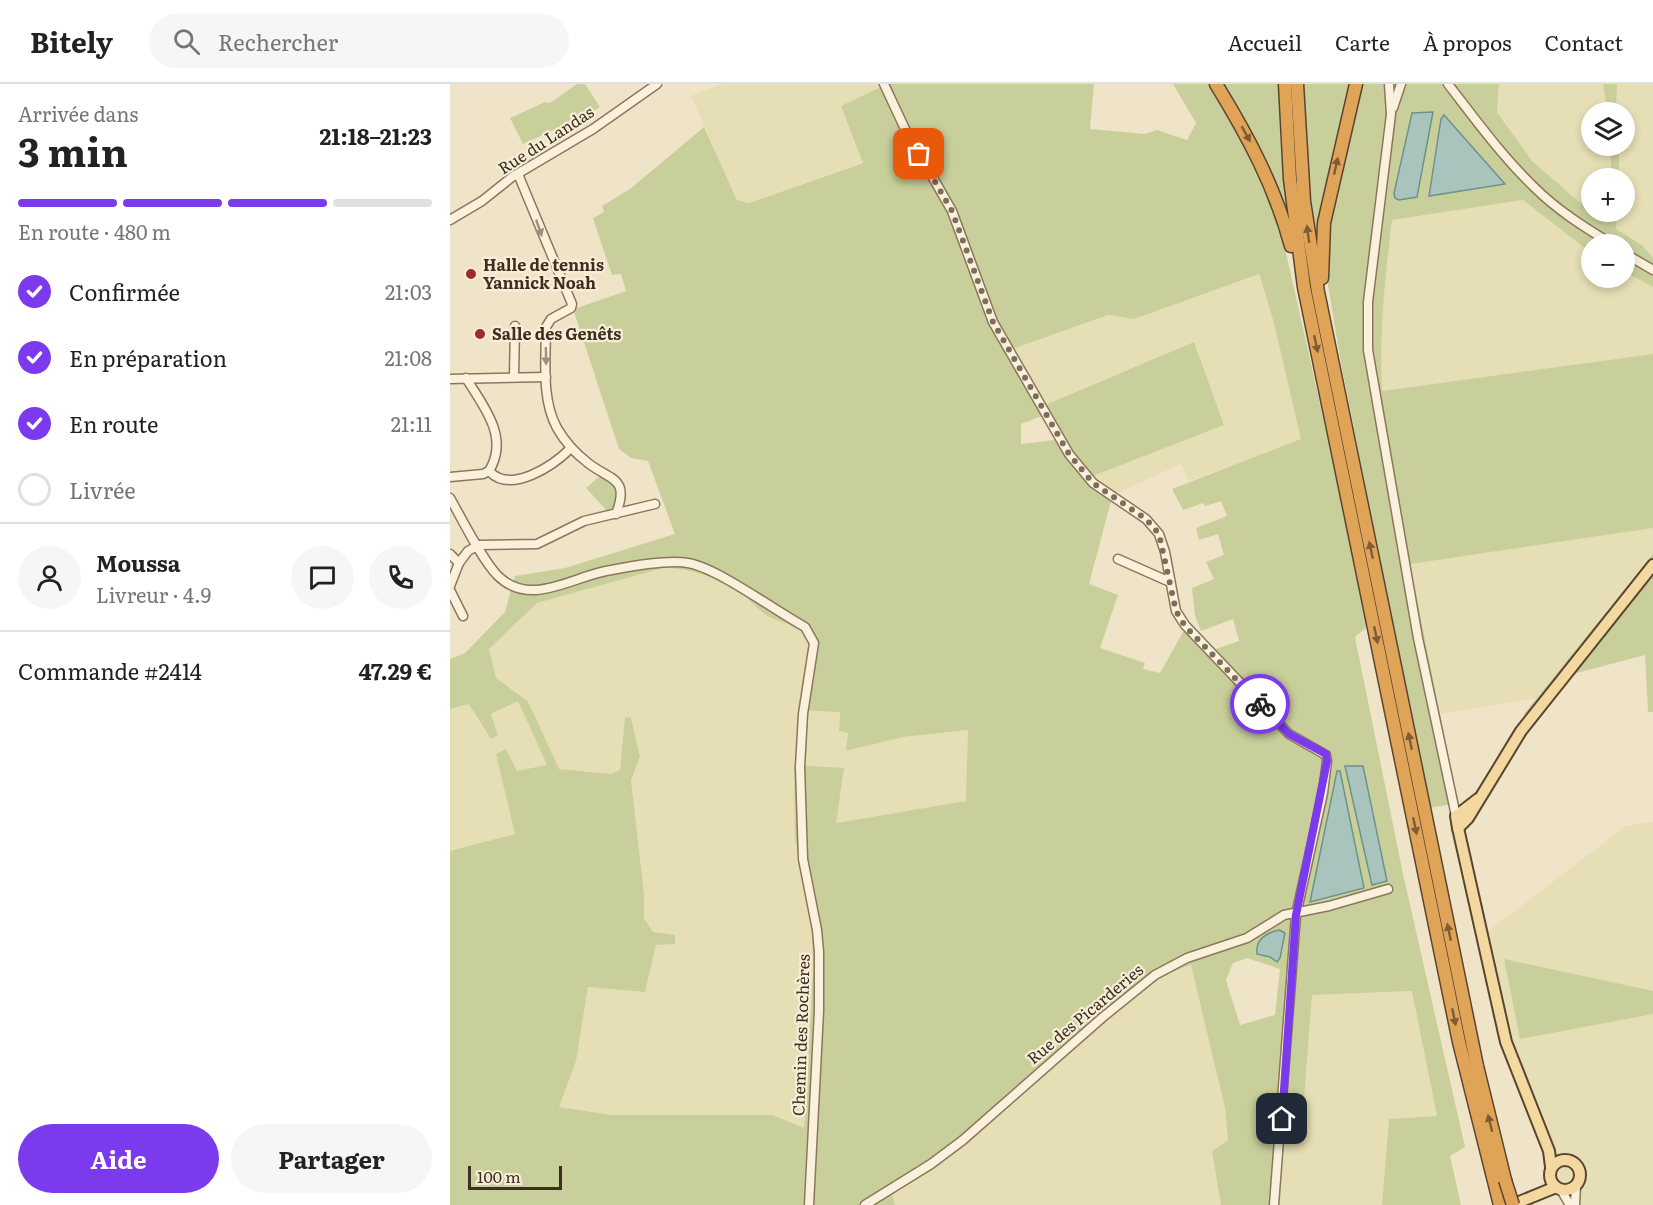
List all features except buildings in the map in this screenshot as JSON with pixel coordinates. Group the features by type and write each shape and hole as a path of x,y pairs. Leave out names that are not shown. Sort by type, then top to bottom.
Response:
{"highway":[{"path":"1216,84 1243,128 1266,174 1286,228 1298,277 1304,287"},
{"path":"1285,84 1290,179 1304,287 1459,1042 1500,1182 1516,1203"},
{"path":"1297,84 1304,201 1326,333 1477,1066 1500,1182 1500,1205"},
{"path":"1326,333 1329,319 1321,257 1324,223 1356,84"}],"main road":[{"path":"1458,828 1468,818 1521,731 1653,565"},
{"path":"1478,800 1456,816 1458,828 1503,1032 1518,1078 1549,1151 1550,1172 1558,1188"},
{"path":"1516,1203 1558,1188 1569,1190 1576,1185 1580,1176 1577,1165 1563,1159 1540,1127"},
{"path":"1516,1203 1563,1159"}],"street":[{"name":"Rue du Landas","path":"450,220 657,84"},
{"path":"884,84 905,129 949,205 983,300 1029,386 1078,468 1093,483 1146,519 1159,534 1176,611 1185,626 1289,734 1326,754 1327,761 1297,912 1274,1205"},
{"path":"1389,84 1391,114 1368,302 1368,350 1418,638 1456,816"},
{"path":"1391,114 1401,84"},
{"path":"1448,84 1533,187 1556,207 1597,234"},
{"path":"518,174 571,308 551,319 546,327 546,376 550,411 556,428 571,448 588,463 617,480 622,494 616,514"},
{"path":"1635,259 1653,270"},
{"path":"514,376 515,326"},
{"path":"450,379 546,376"},
{"path":"450,477 483,474 489,471 496,449 495,432 489,413 466,378"},
{"path":"489,471 504,478 532,475 550,467 571,448"},
{"path":"450,498 478,545"},
{"path":"463,616 450,588 459,562 468,551 478,545 537,544 584,521 655,504"},
{"name":"Chemin des Rochères","path":"478,545 498,576 521,590 535,591 562,585 604,571 681,562 698,566 805,627 812,634 814,644 803,714 800,767 804,859 819,952 819,1011 810,1205"},
{"path":"450,555 459,562"},
{"path":"1118,559 1170,582"},
{"name":"Rue des Picarderies","path":"865,1205 932,1164 963,1140 1103,1017 1155,975 1187,958 1246,938 1272,921 1297,912 1329,906 1388,889"},
{"path":"1575,1205 1576,1185"},
{"path":"1558,1188 1570,1205"}],"shaded area":[{"path":"721,84 880,84 863,162 749,203 737,200 691,96"},
{"path":"1499,84 1603,84 1606,102 1581,102 1581,156 1611,156 1611,168 1581,168 1581,204 1532,161 1497,111"},
{"path":"1617,84 1653,84 1653,258 1635,241 1635,234 1624,234 1616,229 1616,222 1635,222 1635,168 1619,168 1619,156 1635,156 1635,102 1616,102"},
{"path":"1523,200 1581,245 1581,288 1635,288 1635,277 1653,287 1653,354 1382,391 1380,345 1382,298 1392,220"},
{"path":"1258,274 1274,323 1302,440 1189,481 1181,464 1107,498 1084,479 1224,425 1194,342 1038,408 1007,351 1108,315 1134,319"},
{"path":"1653,528 1653,554 1537,698 1441,714 1410,563"},
{"path":"663,568 698,572 738,590 767,615 800,629 808,636 840,711 839,731 848,733 847,751 903,737 968,730 967,801 835,823 795,839 812,928 813,973 804,1128 772,1115 612,1115 558,1107 576,1061 588,987 645,992 656,944 675,935 653,932 644,918 644,894 631,780 640,757 625,717 620,770 611,774 558,769 529,701 496,678 489,649 537,603"},
{"path":"518,701 547,765 516,772 516,834 450,851 450,709 469,704 498,735 491,714"},
{"path":"1653,822 1653,1205 1565,1205 1479,938 1626,826"},
{"path":"1191,965 1225,1108 1228,1140 1212,1151 1221,1205 895,1205 892,1193 928,1172 971,1140 1152,981"},
{"path":"1413,991 1437,1116 1389,1119 1382,1205 1279,1205 1287,1111 1303,1112 1312,995"}],"green space":[{"path":"577,84 585,84 600,107 555,135 553,130 523,144 510,118 545,102 550,103"},
{"path":"880,84 1094,84 1090,129 1145,134 1157,130 1187,140 1196,123 1173,84 1279,84 1280,137 1288,221 1282,235 1334,466 1367,627 1355,637 1403,874 1465,1147 1450,1156 1461,1205 1382,1205 1389,1119 1437,1116 1412,991 1312,995 1303,1112 1287,1112 1279,1205 1221,1205 1212,1151 1228,1140 1225,1108 1191,965 1158,979 1116,1010 988,1124 942,1160 892,1193 895,1205 450,1205 450,851 515,834 496,754 506,749 517,771 547,765 518,701 491,714 498,735 491,739 469,704 450,709 450,659 465,653 505,612 515,576 565,568 675,534 648,461 631,458 619,449 574,312 577,308 626,291 621,274 612,275 593,218 604,212 602,206 630,189 704,127 737,200 749,203 863,163 841,106 881,87","holes":["1259,274 1274,323 1301,439 1172,489 1183,510 1203,503 1205,506 1221,501 1227,516 1196,528 1199,540 1218,534 1224,555 1206,562 1214,579 1192,588 1195,616 1201,631 1233,619 1239,641 1207,652 1184,630 1160,673 1143,669 1145,663 1100,648 1118,595 1089,584 1111,501 1085,479 1224,425 1194,342 1038,408 1007,351 1108,315 1134,319","1042,416 1055,440 1021,444 1021,424","663,568 702,574 738,591 766,615 803,632 810,644 798,710 840,712 839,731 848,733 846,751 903,737 968,730 966,801 836,823 844,768 794,765 795,839 812,928 813,973 804,1128 772,1115 612,1115 559,1107 576,1061 588,987 645,992 656,945 675,944 675,935 653,932 644,918 644,894 631,780 640,757 631,718 625,717 620,770 611,774 559,769 528,701 496,678 489,649 537,603","1247,958 1280,969 1275,1015 1240,1025 1226,980 1233,963"]},
{"path":"1304,84 1499,84 1497,112 1532,161 1581,204 1581,222 1616,222 1616,229 1624,234 1581,234 1581,245 1523,200 1392,220 1382,327 1382,391 1653,354 1653,528 1410,564 1458,803 1430,808 1341,363 1328,285 1327,245 1317,243 1307,164"},
{"path":"1603,84 1617,84 1616,102 1606,102"},
{"path":"1611,156 1619,156 1619,168 1611,168"},
{"path":"1635,241 1653,258 1653,287 1635,277"},
{"path":"601,475 609,479 618,490 616,504 608,512 586,488"},
{"path":"1653,554 1653,712 1648,712 1645,655 1569,675 1533,722 1524,714"},
{"path":"1504,959 1653,991 1653,1014 1520,1039"}],"water":[{"path":"1433,112 1417,197 1399,200 1395,198 1394,193 1412,113"},
{"path":"1444,115 1505,184 1429,196 1441,119"},
{"path":"1345,766 1363,766 1387,881 1372,885"},
{"path":"1337,771 1340,771 1364,888 1310,902"},
{"path":"1279,930 1285,933 1280,958 1277,962 1270,957 1257,954 1258,944 1262,938"}],"way so far":[{"path":"919,154 952,211 993,322 1069,454 1078,468 1093,483 1146,519 1159,534 1165,552 1176,611 1185,626 1196,634 1260,704"}],"place":[{"name":"Halle de tennis Yannick Noah","path":"471,274"},
{"name":"Salle des Genêts","path":"480,334"}],"route":[{"path":"1260,704 1289,734 1326,754 1327,761 1323,793 1296,915 1282,1119"}]}
